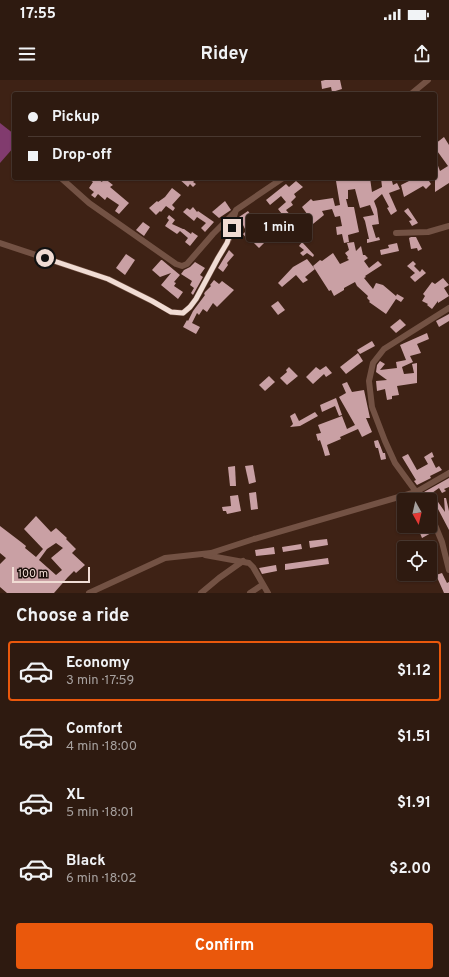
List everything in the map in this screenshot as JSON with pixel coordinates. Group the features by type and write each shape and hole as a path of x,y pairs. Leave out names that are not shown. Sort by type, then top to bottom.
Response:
{"street":[{"path":"413,92 428,80"},
{"path":"63,180 89,203 176,264 182,266 187,264 236,210 280,180"},
{"path":"0,243 108,279 171,312 183,313 196,299 227,243 231,235 233,216 236,210"},
{"path":"396,233 428,232 449,226"},
{"path":"416,492 395,462 385,441 372,407 369,382 373,363 384,349 449,308"},
{"path":"89,593 165,558 201,555 416,492 449,473"},
{"path":"437,530 442,542 449,570"},
{"path":"201,555 249,562 268,593"},
{"path":"201,593 243,561"},
{"path":"250,593 262,585"}],"shaded area":[{"path":"0,123 12,132 12,149 0,163"}],"building":[{"path":"340,80 342,89 332,92 331,87 322,89 321,81"},
{"path":"444,137 449,145 449,183 435,192 437,163 440,171 448,166 437,151 437,142"},
{"path":"90,180 99,180 102,182 103,180 107,180 113,185 110,187 129,203 119,214 115,211 119,205 107,197 105,200 98,194 95,198 91,195 94,192 89,188 93,182"},
{"path":"180,180 196,180 193,182 196,184 193,187 190,184 188,187"},
{"path":"370,180 372,192 382,187 381,180 390,180 392,181 393,185 397,183 400,189 389,193 397,211 391,215 387,208 389,207 382,194 374,201 377,209 379,224 372,225 376,238 379,237 380,240 367,243 367,239 369,239 363,217 374,215 370,205 360,208 355,189 348,190 348,199 346,199 348,207 354,207 359,232 348,235 349,242 344,243 342,234 337,235 336,227 342,226 340,216 335,217 332,209 322,211 324,215 308,228 303,224 310,218 302,207 311,199 313,201 333,198 335,206 340,205 336,181"},
{"path":"411,180 428,180 431,184 426,189 423,186 404,197 401,185"},
{"path":"296,181 303,187 294,194 296,197 291,202 293,205 286,210 298,224 293,228 278,209 286,202 281,196 270,205 266,200 286,184 289,187"},
{"path":"172,188 181,195 172,205 175,208 173,211 166,206 156,215 149,208 157,201 158,202 165,197"},
{"path":"225,201 231,210 219,218 212,212"},
{"path":"193,207 197,212 198,211 214,222 205,232 201,228 206,223 197,217 194,221 183,212 187,208 190,210"},
{"path":"408,208 418,223 412,226 409,221 412,220 404,211"},
{"path":"248,211 253,218 250,219 268,239 259,248 249,238 247,239 243,234 246,231 241,221 238,223 237,221 239,217"},
{"path":"169,215 175,220 172,224 198,236 190,246 185,242 188,238 180,231 177,234 165,226 169,220 167,218"},
{"path":"143,222 150,227 144,236 136,230"},
{"path":"416,237 422,249 418,251 417,248 411,249 409,238"},
{"path":"302,242 314,255 313,257 307,253 303,256 300,253 304,250 299,246"},
{"path":"354,242 356,251 361,246 363,255 368,258 364,261 369,268 378,261 382,265 364,278 373,289 376,283 383,285 396,296 397,294 404,298 401,302 396,299 386,314 369,302 370,301 367,298 368,296 357,286 355,282 334,296 331,290 329,291 313,266 320,260 322,261 333,253 340,264 349,260 345,253 349,250 347,243"},
{"path":"397,243 399,251 381,255 380,250 389,248 388,245"},
{"path":"229,250 234,255 227,263 228,265 223,272 218,268"},
{"path":"126,254 135,260 125,275 116,268"},
{"path":"307,259 315,269 305,277 308,280 303,283 296,275 282,287 278,283 293,267"},
{"path":"161,260 180,275 174,282 176,283 174,286 183,292 178,299 161,285 171,273 160,277 152,270"},
{"path":"413,261 416,264 414,266 420,272 422,269 426,273 415,282 410,277 415,273 407,266"},
{"path":"195,262 205,268 200,275 203,277 193,295 191,293 194,288 190,285 192,281 181,274"},
{"path":"443,278 449,285 444,288 449,296 438,303 438,301 432,309 427,305 428,304 422,301 425,296 423,294 432,282 435,284"},
{"path":"214,280 219,284 222,281 234,290 217,307 213,303 207,312 203,309 199,315 197,313 192,323 200,327 196,334 183,327"},
{"path":"278,301 285,310 278,315 271,306"},
{"path":"449,314 449,321 439,327 436,321"},
{"path":"400,319 406,325 396,333 390,327"},
{"path":"427,333 429,339 417,344 421,353 410,356 413,362 402,367 404,374 414,373 412,364 417,363 417,383 397,386 399,395 392,396 392,399 387,400 385,389 377,391 376,381 387,380 376,372 377,365 380,361 385,364 380,370 397,368 396,362 406,360 400,345"},
{"path":"372,341 375,346 360,354 357,350"},
{"path":"358,353 363,361 346,374 340,367"},
{"path":"326,366 332,373 326,377 324,374 313,384 306,377 316,367 320,370"},
{"path":"289,367 298,376 287,385 280,378 287,372 286,370"},
{"path":"269,376 275,382 265,391 259,385"},
{"path":"347,382 352,392 364,390 370,418 366,418 372,432 362,437 358,429 340,437 341,439 327,445 330,455 325,456 320,440 318,441 316,434 321,433 318,425 342,416 347,429 355,425 339,397 346,393 342,384"},
{"path":"336,398 342,415 339,416 335,406 322,412 320,405"},
{"path":"315,412 318,416 300,426 290,427 293,424 290,416 295,413 299,421"},
{"path":"378,440 383,453 385,453 386,459 381,460 378,448 375,446 374,441"},
{"path":"432,452 434,457 431,458 436,468 439,466 442,470 430,476 431,478 417,485 414,481 416,480 402,457 408,454 417,470 428,464 424,457"},
{"path":"253,465 256,482 249,484 245,466"},
{"path":"235,466 236,486 230,486 228,467"},
{"path":"449,478 449,487 444,489 446,491 442,493 439,488 432,493 424,492"},
{"path":"256,492 258,509 251,510 249,493"},
{"path":"238,495 241,511 227,514 226,511 223,511 222,507 231,506 230,496"},
{"path":"444,498 446,498 449,511 449,530 438,509 437,500 445,512"},
{"path":"36,516 51,532 56,528 67,538 66,539 76,549 72,553 85,565 76,573 74,571 54,593 7,593 0,587 0,564 6,558 0,553 0,526 26,546 25,548 36,557 43,549 24,529","holes":["56,543 63,548 51,558 62,570 56,575 39,560 47,549"]},
{"path":"420,533 431,533 422,538"},
{"path":"327,539 328,545 310,548 309,541"},
{"path":"301,544 302,549 283,552 282,547"},
{"path":"274,547 275,554 256,556 255,550"},
{"path":"328,558 329,564 285,570 285,564"},
{"path":"276,565 277,571 262,574 259,568"},
{"path":"442,573 447,583 449,582 449,593 444,593 437,575"}],"route":[{"path":"45,258 108,279 171,312 183,313 196,299 227,243 231,235 232,228"}]}
